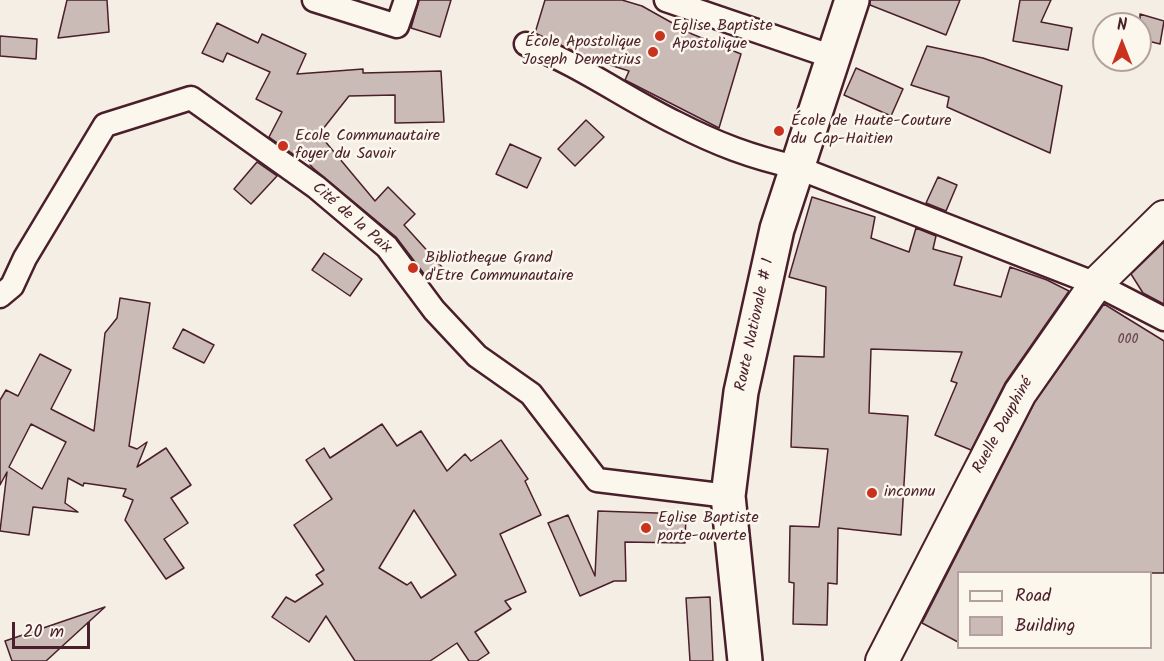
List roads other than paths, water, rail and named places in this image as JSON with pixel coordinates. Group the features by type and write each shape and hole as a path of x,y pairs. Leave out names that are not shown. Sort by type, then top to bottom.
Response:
{"main road":[{"name":"Route Nationale # 1","path":"745,661 728,496 741,392 777,229 852,0"}],"street":[{"path":"314,0 397,26 406,0"},
{"path":"666,0 833,57"},
{"path":"526,44 560,57 675,123 747,156 796,167 1096,284 1164,319"},
{"name":"Cité de la Paix","path":"0,296 12,286 25,258 105,124 191,98 316,187 387,247 434,310 477,356 531,394 597,480 728,496"},
{"name":"Ruelle Dauphiné","path":"882,661 1020,393 1096,284 1164,218"}],"place":[{"name":"Eglise Baptiste Apostolique","path":"660,36"},
{"name":"École Apostolique Joseph Demetrius","path":"653,52"},
{"name":"École de Haute-Couture du Cap-Haitien","path":"779,131"},
{"name":"Ecole Communautaire foyer du Savoir","path":"283,146"},
{"name":"Bibliotheque Grand d'Etre Communautaire","path":"413,268"},
{"name":"inconnu","path":"872,493"},
{"name":"Eglise Baptiste porte-ouverte","path":"646,528"}]}
